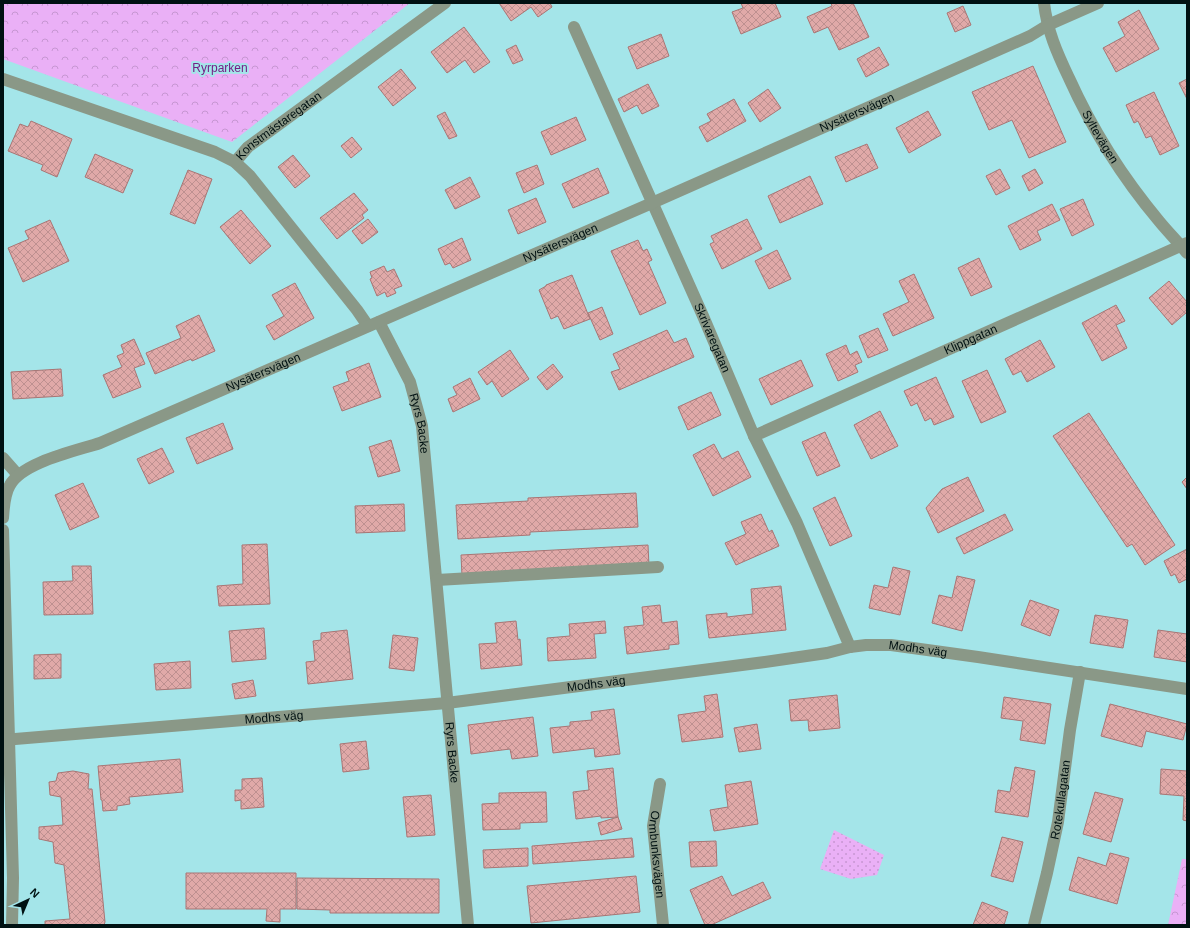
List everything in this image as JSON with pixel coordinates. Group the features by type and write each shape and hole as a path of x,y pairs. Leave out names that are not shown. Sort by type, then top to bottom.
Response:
{"street":[{"name":"Konstmästaregatan","path":"3,79 214,152 235,162 248,147 445,3"},
{"name":"Syltevägen","path":"1044,3 1048,25 1054,44 1075,91 1105,148 1159,221 1185,247"},
{"name":"Nysätersvägen","path":"18,475 34,465 100,443 652,203 1030,36 1048,25 1098,3"},
{"name":"Skrivaregatan","path":"574,27 703,316 754,436 797,523 850,647"},
{"name":"Ryrs Backe","path":"235,162 250,176 357,310 373,324 410,382 422,426 468,925"},
{"name":"Klippgatan","path":"754,436 1185,247"},
{"path":"3,458 18,475 10,485 5,498 3,518"},
{"path":"3,530 6,740 13,878 12,925"},
{"path":"437,580 658,568"},
{"name":"Modhs väg","path":"6,740 447,703 766,662 827,653 850,647 866,645 891,645 1187,689"},
{"name":"Rotekullagatan","path":"1034,925 1058,822 1070,730 1080,672"},
{"name":"Ormbunksvägen","path":"660,784 653,826 663,925"}],"green space":[{"name":"Ryrparken","path":"3,3 410,3 232,142 3,59"},
{"path":"834,830 884,855 877,875 851,879 820,869"},
{"path":"1182,859 1187,859 1187,925 1168,925"}],"building":[{"path":"499,3 550,3 552,7 538,17 531,7 511,21"},
{"path":"741,3 775,3 781,17 741,34 732,12 743,8"},
{"path":"831,3 853,3 869,37 839,50 828,27 814,33 807,17 832,6"},
{"path":"963,6 971,25 955,32 947,13"},
{"path":"1139,10 1159,49 1116,72 1103,48 1125,36 1118,22"},
{"path":"464,27 490,62 474,73 465,60 447,73 431,52"},
{"path":"661,34 669,56 637,69 628,47"},
{"path":"516,45 523,60 513,64 506,50"},
{"path":"879,47 889,65 866,77 857,59"},
{"path":"1033,66 1066,142 1029,158 1012,120 989,130 972,92"},
{"path":"401,69 416,88 393,106 378,87"},
{"path":"1187,79 1187,99 1179,83"},
{"path":"648,84 659,106 642,114 637,105 624,112 618,99"},
{"path":"768,89 781,108 760,122 748,103"},
{"path":"1154,92 1179,146 1160,155 1151,136 1146,138 1138,121 1134,123 1126,105"},
{"path":"734,99 746,121 707,142 699,127 711,121 707,114"},
{"path":"928,111 941,135 909,153 896,128"},
{"path":"445,112 457,136 449,139 437,116"},
{"path":"576,117 586,140 551,155 541,132"},
{"path":"31,121 72,139 57,177 41,170 43,165 8,151 20,124 28,127"},
{"path":"352,137 362,149 351,158 341,146"},
{"path":"867,144 878,168 846,182 835,157"},
{"path":"95,154 133,170 123,193 85,177"},
{"path":"293,155 310,176 295,188 278,167"},
{"path":"537,165 544,184 524,193 516,173"},
{"path":"598,168 609,193 573,208 562,184"},
{"path":"1000,169 1010,188 996,195 986,176"},
{"path":"1035,169 1043,183 1029,191 1022,176"},
{"path":"188,170 212,179 195,224 170,214"},
{"path":"810,176 823,204 780,223 768,196"},
{"path":"470,177 480,197 455,209 445,190"},
{"path":"354,193 368,210 362,215 364,218 337,239 320,218"},
{"path":"536,198 546,222 518,234 508,210"},
{"path":"1083,199 1094,225 1072,236 1060,209"},
{"path":"1052,204 1060,220 1037,231 1041,240 1020,250 1008,226"},
{"path":"241,210 271,246 250,264 220,227"},
{"path":"368,219 378,232 362,244 352,231"},
{"path":"747,219 762,249 722,269 710,244 714,242 711,236"},
{"path":"50,220 69,261 23,282 8,248 29,239 25,231"},
{"path":"462,238 471,260 453,268 450,263 445,265 438,249"},
{"path":"638,240 643,251 647,249 652,260 648,262 666,303 640,315 611,251"},
{"path":"777,250 791,279 769,289 755,261"},
{"path":"979,258 992,287 971,296 958,268"},
{"path":"384,266 387,272 394,269 402,286 394,289 396,293 387,297 385,292 377,296 370,279 372,278 370,272"},
{"path":"914,274 934,318 893,336 883,314 909,302 899,281"},
{"path":"572,275 590,319 564,329 558,316 551,319 539,290 546,285"},
{"path":"1169,281 1187,302 1187,312 1172,325 1149,298"},
{"path":"295,283 314,318 274,340 266,326 284,316 272,295"},
{"path":"1116,305 1125,321 1116,325 1127,348 1102,361 1082,323"},
{"path":"602,307 613,334 600,340 588,313"},
{"path":"199,315 215,351 155,374 146,353 181,338 176,326"},
{"path":"878,328 888,350 868,358 859,336"},
{"path":"667,330 674,343 686,338 694,357 619,390 611,372 620,369 613,354"},
{"path":"134,339 145,364 134,368 141,387 113,398 103,375 122,367 117,356 124,353 121,345"},
{"path":"1040,340 1055,367 1027,382 1021,371 1013,375 1005,359"},
{"path":"846,345 850,355 857,351 862,362 855,365 858,372 838,381 826,354"},
{"path":"510,350 529,379 502,397 492,381 487,385 478,372"},
{"path":"801,360 813,386 771,405 759,379"},
{"path":"369,363 381,397 342,411 333,387 349,381 346,372"},
{"path":"553,364 563,377 547,390 537,377"},
{"path":"61,369 63,396 13,399 11,372"},
{"path":"987,370 1006,412 981,423 962,381"},
{"path":"936,377 954,417 934,425 931,418 925,421 917,403 911,406 904,391"},
{"path":"470,378 480,399 453,412 448,399 457,395 453,387"},
{"path":"711,392 721,415 688,430 678,407"},
{"path":"880,411 898,446 871,459 854,425"},
{"path":"1089,413 1175,545 1145,565 1132,544 1127,547 1053,436"},
{"path":"223,423 233,449 197,464 186,438"},
{"path":"825,432 840,466 817,476 802,442"},
{"path":"391,440 400,471 378,477 369,447"},
{"path":"714,444 722,459 738,451 751,477 713,496 693,455"},
{"path":"162,448 174,472 149,484 137,459"},
{"path":"968,477 984,511 938,533 926,508 942,489"},
{"path":"1187,477 1187,489 1182,482"},
{"path":"83,483 99,517 70,530 55,495"},
{"path":"636,493 638,527 530,532 530,535 458,539 456,505 528,501 528,498"},
{"path":"835,497 852,536 830,546 813,508"},
{"path":"404,504 405,531 356,533 355,506"},
{"path":"761,514 769,532 772,530 779,546 736,565 725,543 746,534 741,522"},
{"path":"1005,514 1013,530 964,554 956,538"},
{"path":"267,544 270,604 219,606 217,586 243,584 242,545"},
{"path":"648,545 649,566 462,576 461,555"},
{"path":"1187,549 1187,579 1179,583 1175,574 1171,576 1164,561"},
{"path":"72,566 91,566 93,614 44,615 43,582 73,581"},
{"path":"893,567 910,571 900,615 869,608 874,585 888,588"},
{"path":"957,576 975,580 962,631 932,623 939,595 952,598"},
{"path":"781,586 786,630 709,638 706,615 727,613 727,617 753,614 751,589"},
{"path":"1030,600 1059,610 1050,636 1021,625"},
{"path":"660,605 662,623 677,621 679,644 669,645 669,649 627,654 624,627 644,625 642,607"},
{"path":"1095,615 1128,620 1123,648 1090,643"},
{"path":"516,621 518,640 520,639 522,665 481,669 479,644 497,643 495,623"},
{"path":"605,621 606,633 594,634 596,658 548,661 547,638 570,636 569,624"},
{"path":"264,628 266,659 232,662 229,631"},
{"path":"347,630 353,679 308,684 306,662 315,661 313,641 321,640 321,633"},
{"path":"1158,630 1187,634 1187,662 1154,657"},
{"path":"393,635 418,638 414,671 389,668"},
{"path":"61,654 61,678 34,679 34,655"},
{"path":"190,661 191,688 156,690 154,664"},
{"path":"253,680 256,696 235,699 232,684"},
{"path":"717,694 723,737 682,742 678,715 706,711 704,696"},
{"path":"837,695 840,728 809,731 808,720 791,721 789,700"},
{"path":"1004,697 1051,704 1045,744 1020,740 1023,721 1001,718"},
{"path":"1110,704 1187,724 1183,740 1146,731 1142,747 1101,736"},
{"path":"614,709 620,754 595,757 594,748 553,753 550,728 570,726 570,722 592,720 591,712"},
{"path":"533,717 538,756 512,759 510,749 471,754 468,725"},
{"path":"757,724 761,749 739,752 734,728"},
{"path":"366,741 369,769 343,772 340,744"},
{"path":"180,759 183,792 129,797 130,804 117,806 117,810 103,811 98,766"},
{"path":"1015,767 1035,771 1028,817 995,812 998,790 1010,792"},
{"path":"613,768 618,817 601,818 601,816 576,819 573,792 589,790 587,771"},
{"path":"1161,769 1187,771 1187,821 1183,820 1184,796 1160,794"},
{"path":"73,771 89,774 88,789 92,789 105,922 104,925 45,925 45,921 70,919 64,865 55,863 53,842 39,839 39,827 63,825 61,797 50,795 49,782 56,781 58,773"},
{"path":"262,778 264,807 241,809 241,800 235,801 235,790 242,790 242,779"},
{"path":"751,781 758,824 714,831 710,810 728,807 725,785"},
{"path":"546,792 547,822 520,823 520,829 483,830 482,804 499,803 499,793"},
{"path":"1095,792 1123,799 1111,842 1083,834"},
{"path":"431,795 435,835 407,837 403,797"},
{"path":"618,817 622,829 601,835 598,823"},
{"path":"1002,837 1023,842 1013,882 991,876"},
{"path":"632,838 634,857 533,864 532,846"},
{"path":"716,841 717,866 691,867 689,842"},
{"path":"528,848 528,866 484,868 483,850"},
{"path":"1110,853 1129,858 1117,904 1069,890 1078,857 1106,866"},
{"path":"186,873 296,873 296,909 280,909 280,922 266,921 267,909 186,909"},
{"path":"636,876 640,912 531,923 527,886"},
{"path":"722,876 732,896 763,882 771,898 711,925 705,925 690,890"},
{"path":"297,878 439,879 439,913 330,913 330,910 297,909"},
{"path":"982,902 1008,912 1004,925 973,925"}]}
